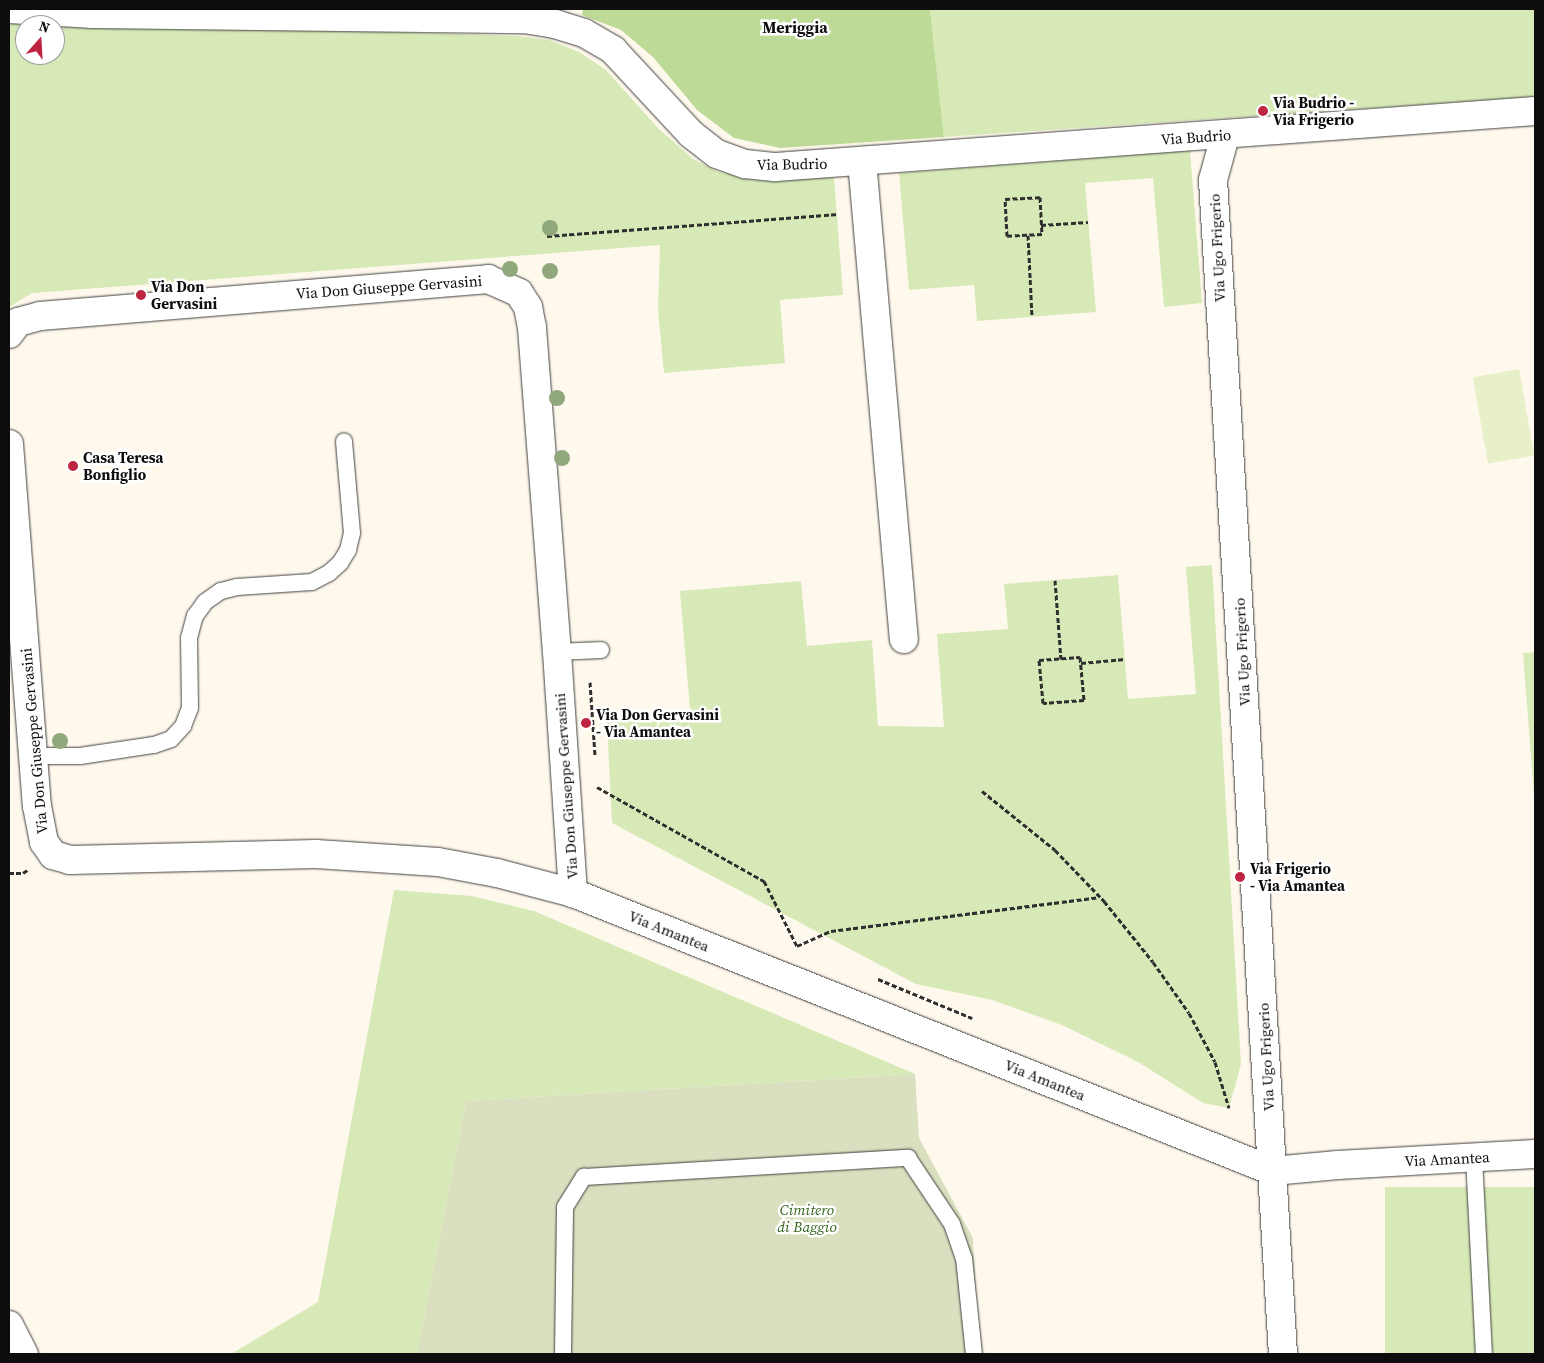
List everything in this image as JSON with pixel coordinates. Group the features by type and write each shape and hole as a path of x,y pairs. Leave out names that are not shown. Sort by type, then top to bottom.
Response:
{"street":[{"name":"Via Budrio","path":"9,9 93,14 536,14 584,33 613,50 691,134 717,154 745,164 776,167 1225,136 1535,112"},
{"name":"Via Ugo Frigerio","path":"1225,136 1213,180 1283,1354"},
{"path":"862,161 904,639"},
{"name":"Via Don Giuseppe Gervasini","path":"9,334 18,322 40,316 488,279 519,293 528,307 532,328 558,652 573,893 497,873 438,862 382,857 316,854 70,860 53,855 44,842 39,826 9,444"},
{"name":"Via Amantea","path":"573,893 1273,1171 1338,1165 1535,1154"},
{"path":"9,1325 24,1354"}],"lane":[{"path":"34,756 80,756 154,745 171,739 183,726 190,708 189,638 195,616 205,602 221,591 237,587 312,582 329,573 340,563 348,550 352,533 344,441"},
{"path":"558,652 601,650"},
{"path":"563,1354 565,1207 584,1177 908,1158 952,1224 964,1258 974,1354"},
{"path":"1474,1158 1484,1354"}],"path":[{"path":"1040,197 1042,225 1042,234 1007,236 1005,199 1040,197"},
{"path":"547,236 866,211"},
{"path":"1042,225 1088,222"},
{"path":"1028,235 1032,317"},
{"path":"1055,580 1061,659"},
{"path":"1080,657 1084,700 1043,703 1039,660 1061,659 1080,657"},
{"path":"1081,663 1125,659"},
{"path":"590,682 595,755"},
{"path":"597,787 764,881 797,946 830,931 1099,897"},
{"path":"982,791 1055,850 1099,897 1153,962 1189,1013 1215,1062 1229,1108"}],"green space":[{"path":"583,9 930,9 944,137 780,148 734,138 697,110 653,57 621,30 582,15"},
{"path":"930,9 1535,9 1535,97 944,137"},
{"path":"9,21 15,21 15,65 65,65 65,25 397,32 517,36 549,40 579,52 606,70 658,128 693,159 719,172 746,177 834,177 843,295 780,300 785,363 664,373 658,311 660,245 32,293 9,307"},
{"path":"1190,150 1202,303 1164,307 1153,178 1085,183 1096,312 977,321 974,285 909,290 899,173"},
{"path":"1519,369 1534,456 1488,464 1473,377"},
{"path":"1212,565 1241,1064 1229,1108 1203,1103 1138,1062 1062,1025 992,1000 916,984 612,823 607,721 691,722 680,591 801,581 807,646 872,640 878,726 944,727 937,634 1008,629 1004,584 1118,575 1128,699 1196,694 1186,567"},
{"path":"1535,652 1535,808 1523,653"},
{"path":"394,890 472,896 534,911 915,1074 466,1101 417,1354 231,1354 318,1302"},
{"name":"Cimitero di Baggio","path":"915,1074 919,1138 973,1238 979,1354 417,1354 466,1101"},
{"path":"1385,1187 1535,1187 1535,1354 1385,1354"}],"place":[{"name":"Via Budrio - Via Frigerio","path":"1263,111"},
{"name":"Via Don Gervasini","path":"141,295"},
{"name":"Casa Teresa Bonfiglio","path":"73,466"},
{"name":"Via Don Gervasini - Via Amantea","path":"586,723"},
{"name":"Via Frigerio - Via Amantea","path":"1240,877"}],"district":[{"name":"Meriggia","path":"795,27"}]}
